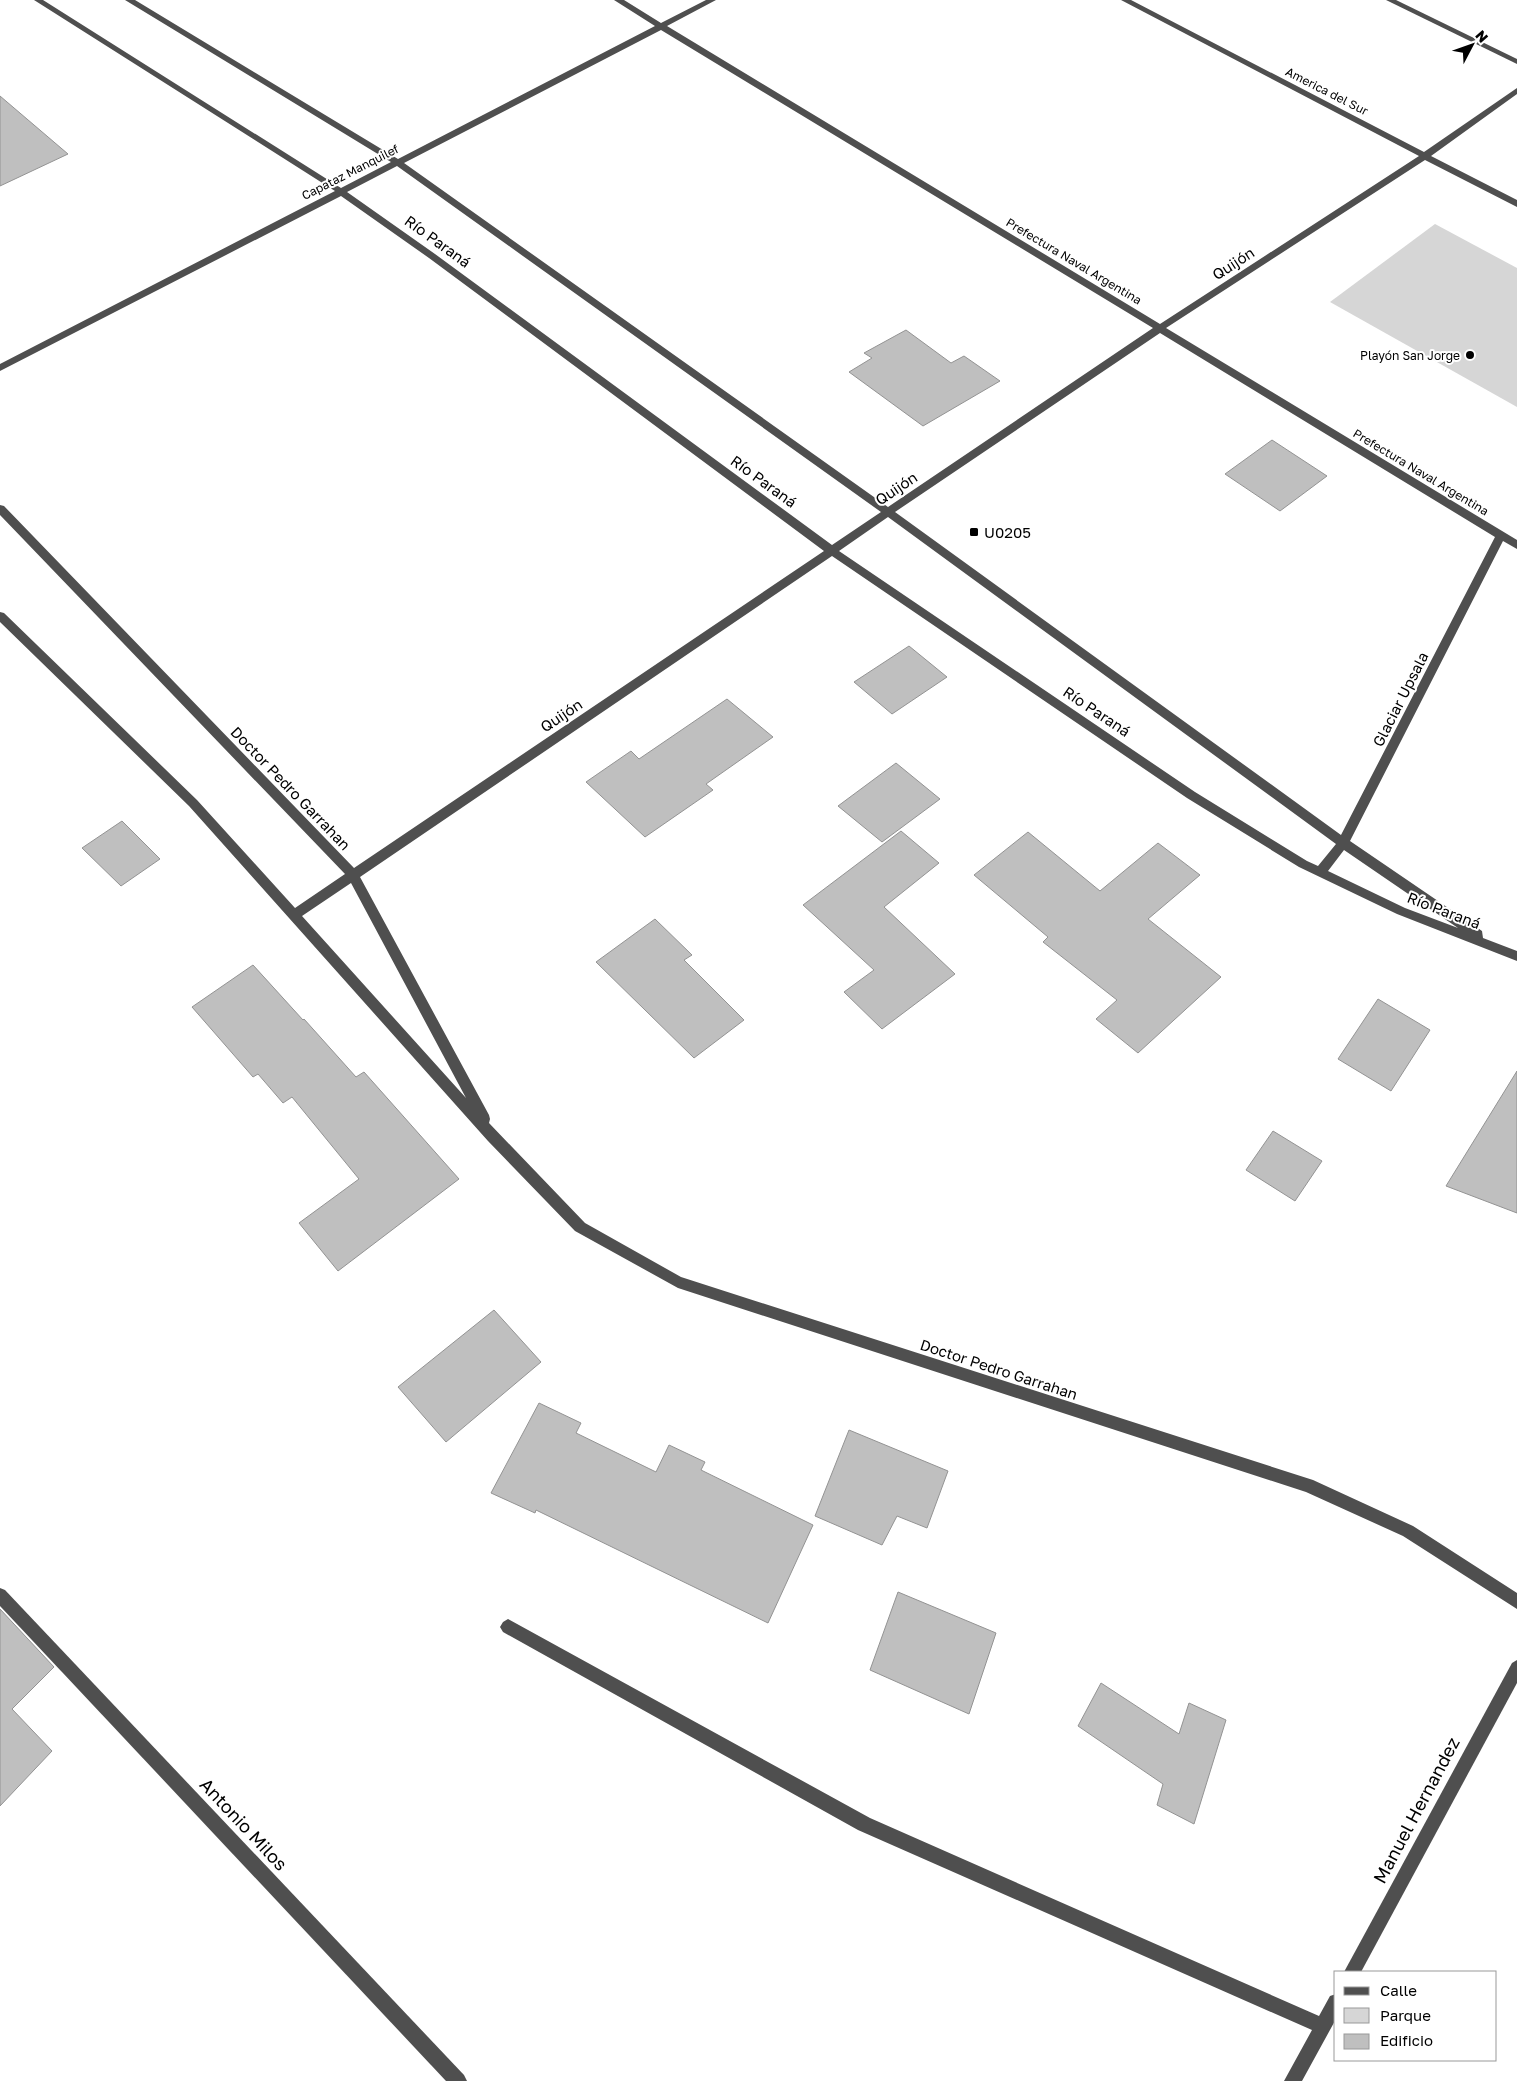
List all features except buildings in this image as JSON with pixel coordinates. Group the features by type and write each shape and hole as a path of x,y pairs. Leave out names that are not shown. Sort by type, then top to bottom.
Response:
{"street":[{"name":"Río Paraná","path":"38,0 340,192 432,256 832,551 1191,795 1303,864 1401,911 1517,956"},
{"name":"Río Paraná","path":"129,0 398,162 888,512 1343,843 1495,946"},
{"name":"Prefectura Naval Argentina","path":"618,0 1517,545"},
{"name":"Capataz Manquilef","path":"0,368 712,0"},
{"name":"America del Sur","path":"1125,0 1517,204"},
{"path":"1390,0 1517,62"},
{"name":"Quijón","path":"294,915 1160,328 1425,156 1517,90"},
{"name":"Doctor Pedro Garrahan","path":"0,509 352,874 494,1137"},
{"name":"Glaciar Upsala","path":"1320,872 1343,843 1501,535"},
{"name":"Doctor Pedro Garrahan","path":"0,616 193,803 494,1137 580,1227 678,1282 1308,1485 1408,1531 1517,1602"},
{"name":"Antonio Milos","path":"0,1595 458,2081"},
{"path":"508,1627 864,1824 1323,2026"},
{"name":"Manuel Hernandez","path":"1353,1971 1517,1668"},
{"path":"1293,2081 1334,2006"}],"green space":[{"name":"Playón San Jorge","path":"1435,224 1517,268 1517,407 1330,302"}],"place":[{"name":"Playón San Jorge","path":"1470,355"},
{"name":"U0205","path":"974,532"}]}
